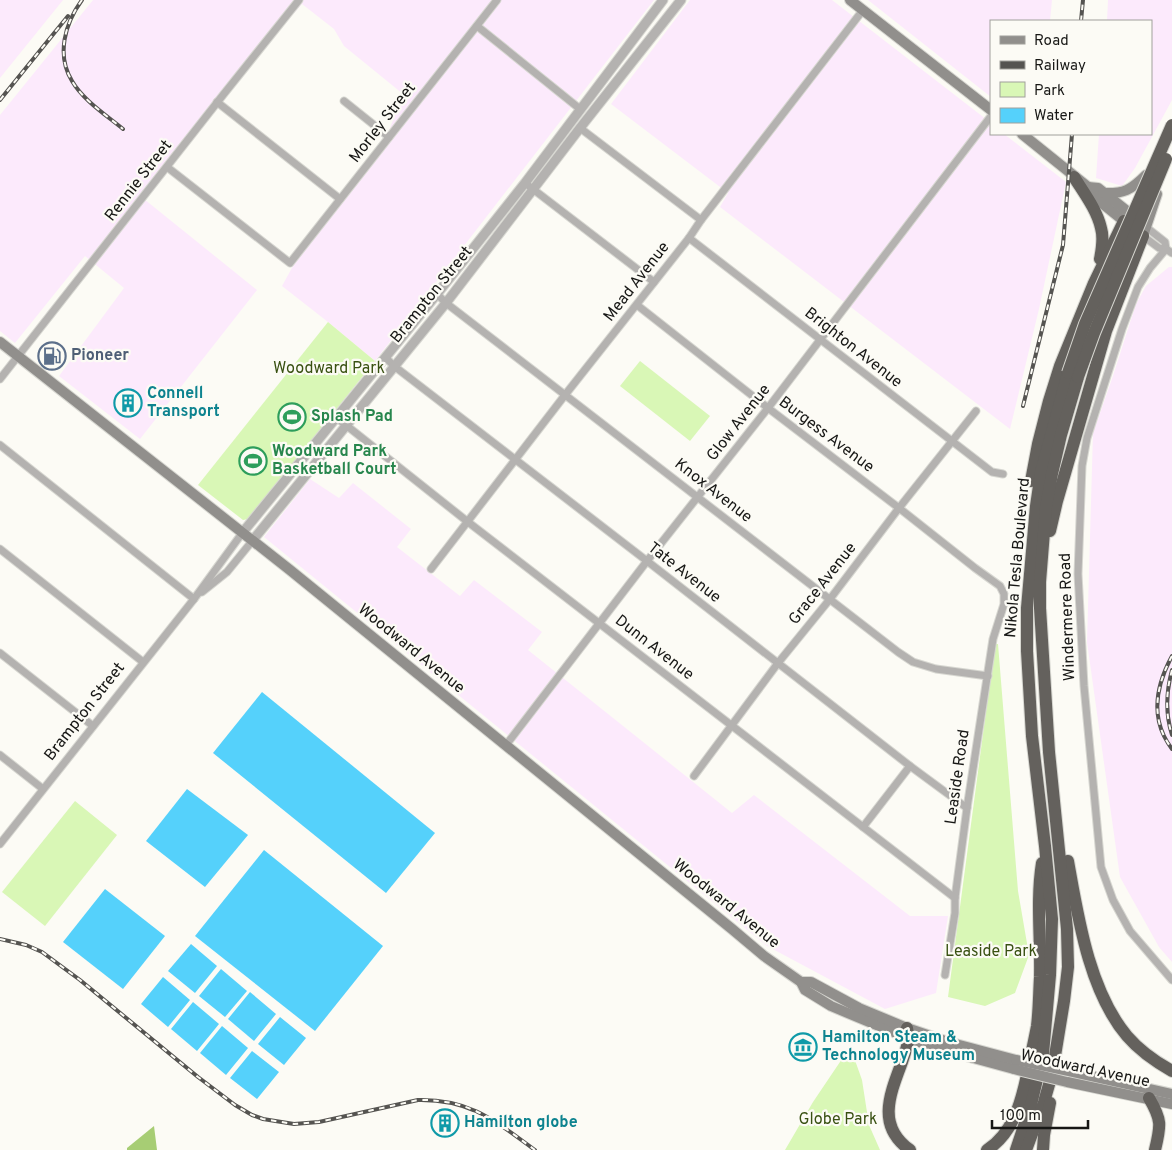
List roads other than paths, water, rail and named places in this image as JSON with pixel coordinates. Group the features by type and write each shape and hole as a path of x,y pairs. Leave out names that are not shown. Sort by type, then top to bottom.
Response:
{"highway":[{"name":"Nikola Tesla Boulevard","path":"1031,1105 1043,1054 1050,975 1052,919 1032,736 1027,651 1041,557 1046,507 1085,324 1172,125"},
{"name":"Nikola Tesla Boulevard","path":"1073,375 1094,333 1167,145"},
{"path":"1034,608 1024,579 1030,489 1038,444 1048,401 1060,366 1094,283 1103,242 1102,229 1097,217 1074,176"},
{"path":"1094,283 1135,224"},
{"path":"1034,608 1057,501 1106,331 1125,281 1135,224"},
{"name":"Nikola Tesla Boulevard","path":"1034,608 1067,929 1068,967 1052,1074 1044,1102"},
{"path":"1049,752 1077,910 1091,966 1106,1003 1126,1035 1144,1052 1172,1071"},
{"path":"987,1150 1010,1127 1016,1112 1025,1083 1036,1026 1040,976 1039,880 1045,846"},
{"path":"1043,1150 1044,1135 1062,1039 1064,1001"},
{"path":"908,1034 891,1092 888,1110 890,1126 893,1132 902,1144 910,1150"},
{"path":"1149,1098 1159,1117 1160,1130 1155,1150"},
{"path":"1026,1150 1044,1102"},
{"path":"1033,1150 1044,1102"},
{"path":"1009,1150 1031,1105"},
{"path":"1016,1150 1031,1105"}],"main road":[{"path":"850,0 990,109"},
{"path":"1135,224 1153,174 1172,130"},
{"path":"1023,135 1088,188 1093,196 1135,224"},
{"path":"1103,192 1115,193 1130,190 1146,175 1167,145"},
{"path":"1135,224 1172,151"},
{"path":"1135,224 1146,175"},
{"path":"1088,188 1098,188 1135,224"},
{"name":"Woodward Avenue","path":"0,342 253,540 739,936 801,982 805,990 831,1006 908,1034 944,1050 1015,1064 1172,1104"},
{"name":"Woodward Avenue","path":"1068,1077 1172,1094"}],"street":[{"name":"Rennie Street","path":"0,379 300,0"},
{"name":"Morley Street","path":"167,166 290,263 497,0"},
{"name":"Brampton Street","path":"0,844 194,599 243,532 437,294 664,0"},
{"name":"Brampton Street","path":"194,599 228,572 446,302 681,0"},
{"name":"Mead Avenue","path":"431,569 689,238 863,10"},
{"path":"477,26 580,109"},
{"path":"344,101 389,137"},
{"path":"218,102 340,199"},
{"name":"Glow Avenue","path":"506,745 647,561 768,408 990,117"},
{"path":"580,128 701,220"},
{"path":"524,183 654,282"},
{"path":"1135,224 1159,248 1169,250"},
{"name":"Brighton Avenue","path":"689,238 992,472 1003,474"},
{"name":"Windermere Road","path":"1169,250 1150,268 1138,287 1086,438 1082,466 1078,574 1084,686 1101,866 1113,900 1130,931 1172,980"},
{"name":"Knox Avenue","path":"437,294 898,652 913,662 936,670 988,676"},
{"name":"Burgess Avenue","path":"637,305 1000,586"},
{"name":"Tate Avenue","path":"386,358 910,766 967,808"},
{"name":"Grace Avenue","path":"694,776 778,663 976,411"},
{"name":"Dunn Avenue","path":"337,418 468,522 956,898"},
{"path":"0,445 194,599"},
{"path":"0,549 143,662"},
{"name":"Leaside Road","path":"945,975 955,913 967,808 993,638 1004,604 1004,594 1000,586"},
{"path":"0,653 93,726"},
{"path":"0,755 43,789"},
{"path":"863,827 910,766"}],"water":[{"path":"262,692 435,833 386,893 213,753"},
{"path":"187,789 248,835 205,887 146,841"},
{"path":"264,850 383,946 315,1031 195,936"},
{"path":"105,889 165,936 123,989 63,942"},
{"path":"191,944 217,966 195,993 168,971"},
{"path":"221,969 247,991 225,1017 199,996"},
{"path":"163,977 190,1000 168,1027 141,1004"},
{"path":"250,992 276,1014 254,1041 228,1019"},
{"path":"193,1002 219,1024 197,1051 171,1029"},
{"path":"280,1017 306,1038 284,1065 258,1044"},
{"path":"222,1026 248,1048 226,1075 200,1053"},
{"path":"252,1051 279,1072 257,1099 230,1078"}],"railway":[{"path":"82,0 67,29 64,50 64,61 67,71 82,95 123,129"},
{"path":"1081,20 1083,0"},
{"path":"0,100 68,16"},
{"path":"1023,406 1063,245 1072,135"},
{"path":"1172,656 1163,675 1157,705 1160,726 1172,749"},
{"path":"1172,670 1167,702 1168,719 1172,735"},
{"path":"0,939 26,945 42,952 80,980 198,1077 235,1105 252,1115 263,1119 294,1124 319,1122 418,1100 437,1101 453,1103 481,1114 535,1150"}],"place":[{"name":"Pioneer","path":"52,356"},
{"name":"Connell Transport","path":"128,403"},
{"name":"Splash Pad","path":"292,417"},
{"name":"Woodward Park Basketball Court","path":"253,461"},
{"name":"Hamilton Steam & Technology Museum","path":"803,1047"},
{"name":"Hamilton globe","path":"445,1123"}],"park label":[{"name":"Woodward Park","path":"329,369"},
{"name":"Leaside Park","path":"991,952"},
{"name":"Globe Park","path":"838,1120"}]}
